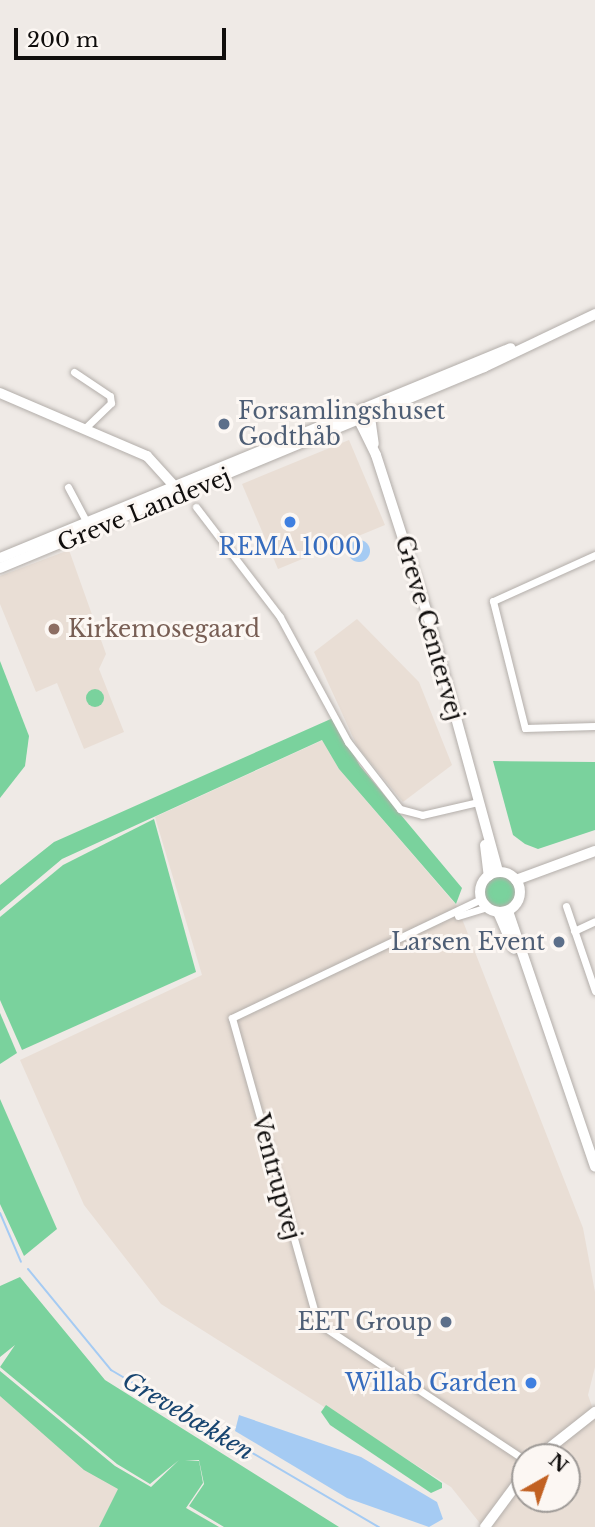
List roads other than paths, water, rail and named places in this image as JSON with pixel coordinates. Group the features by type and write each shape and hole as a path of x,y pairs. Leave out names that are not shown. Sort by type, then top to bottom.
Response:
{"street":[{"name":"Greve Landevej","path":"0,558 175,485 369,412 595,313"},
{"path":"74,372 110,396 111,403 85,428"},
{"path":"0,393 152,459 181,496"},
{"name":"Greve Centervej","path":"369,412 376,455 478,802 494,874"},
{"name":"Greve Landevej","path":"0,568 181,496 357,416"},
{"name":"Greve Centervej","path":"357,416 376,455"},
{"name":"Greve Landevej","path":"68,487 88,522"},
{"path":"196,507 280,617 348,743 400,809 422,815 478,802"},
{"path":"595,555 493,601 525,728 595,726"},
{"path":"503,912 518,885 595,850"},
{"path":"518,885 494,874 484,903 503,912 595,1167"},
{"name":"Ventrupvej","path":"484,903 232,1018 318,1324 511,1451"},
{"path":"566,906 595,991"},
{"path":"574,931 595,921"},
{"path":"556,1443 595,1412"},
{"path":"485,1527 511,1492"}],"water":[{"path":"359,540 367,543 370,551 367,559 359,562 351,559 348,551 351,543"},
{"path":"239,1415 361,1457 437,1502 443,1519 429,1527 347,1498 235,1431"}],"waterway":[{"name":"Grevebækken","path":"0,1213 21,1262"},
{"name":"Grevebækken","path":"28,1269 111,1370 379,1527"}],"place":[{"name":"Forsamlingshuset Godthåb","path":"224,424"},
{"name":"REMA 1000","path":"290,522"},
{"name":"Kirkemosegaard","path":"54,629"},
{"name":"Larsen Event","path":"559,942"},
{"name":"EET Group","path":"446,1322"},
{"name":"Willab Garden","path":"531,1383"}]}
